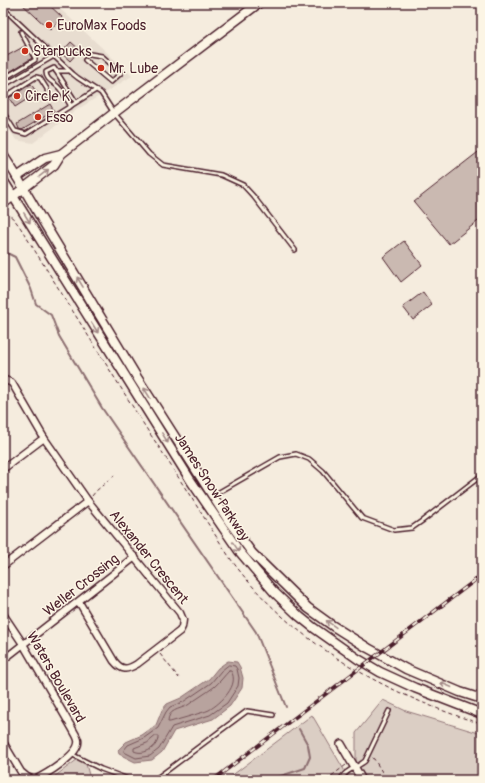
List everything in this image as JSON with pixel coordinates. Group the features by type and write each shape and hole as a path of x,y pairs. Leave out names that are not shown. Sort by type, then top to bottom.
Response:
{"main road":[{"path":"4,207 14,196 54,165 61,154 260,3"},
{"path":"16,175 45,158 61,154"},
{"name":"James Snow Parkway","path":"3,155 138,378 212,496 252,553 308,608 368,648 406,669 460,692 482,699"},
{"name":"James Snow Parkway","path":"4,184 14,196 191,481 239,551 274,592 314,628 358,659 380,672 415,688 482,714"}],"street":[{"path":"4,184 16,175"},
{"name":"Alexander Crescent","path":"3,379 12,383 44,438 88,501 180,613 183,620 182,627 180,631 133,667 127,669 120,668 114,662 79,602"},
{"path":"3,469 44,438"},
{"path":"3,566 88,501"},
{"name":"Weller Crossing","path":"3,660 135,557"},
{"name":"Waters Boulevard","path":"3,614 23,644 72,728 78,741 76,748 71,754"},
{"path":"3,742 21,772 34,780 52,769 71,754"},
{"path":"341,744 362,780"}],"lane":[{"path":"3,8 69,71 101,93 114,113 149,154 163,165 221,175 243,185 295,250"},
{"path":"3,79 35,60 21,32"},
{"path":"85,60 111,82 121,73 102,56 90,54"},
{"path":"3,86 54,56"},
{"path":"71,106 59,87 50,81 46,76 46,72 49,69 54,68 76,102"},
{"path":"56,71 69,71"},
{"path":"3,98 36,77 40,78 47,89 48,96"},
{"path":"3,112 15,131 26,134 96,90"},
{"path":"212,496 280,457 296,454 309,459 323,471 362,518 394,530 412,528 482,475"},
{"path":"71,754 101,770 128,779 157,778 247,711 273,715"},
{"path":"341,780 342,776 360,765 368,757 389,711"}],"path":[{"path":"4,207 6,213 10,216"},
{"path":"88,501 96,491 115,475"},
{"path":"156,649 179,678"},
{"path":"368,757 374,759 388,780"},
{"path":"326,780 351,761"}],"shaded area":[{"path":"3,3 54,3 132,76 78,109 33,143 16,140 3,119"},
{"path":"383,700 406,711 482,734 482,780 366,780 356,763 356,733"},
{"path":"312,715 350,780 226,780"},
{"path":"78,759 86,764 89,775 94,780 50,780"}],"water":[{"path":"228,661 237,662 243,678 242,688 230,706 213,719 174,731 162,752 152,760 135,762 119,754 118,750 126,742 142,735 156,725 162,710 167,704 181,698 209,679 218,668"}],"building":[{"path":"21,3 47,3 62,17 50,30"},
{"path":"71,42 80,50 70,61 61,53"},
{"path":"25,46 32,58 3,76 3,58"},
{"path":"31,84 37,93 15,107 9,98"},
{"path":"50,104 54,111 22,130 19,129 17,124"},
{"path":"482,149 482,218 449,244 414,202"},
{"path":"404,241 422,265 401,282 383,257"},
{"path":"423,292 432,305 413,320 403,307"}],"waterway":[{"path":"3,251 15,257 31,289 36,304 51,315 59,336 102,408 256,632 286,707"},
{"path":"276,780 278,777 305,768 310,757 308,745 299,729"}],"railway":[{"path":"213,780 482,575"}],"place":[{"name":"EuroMax Foods","path":"49,25"},
{"name":"Starbucks","path":"25,51"},
{"name":"Mr. Lube","path":"101,68"},
{"name":"Circle K","path":"17,96"},
{"name":"Esso","path":"38,117"}]}
